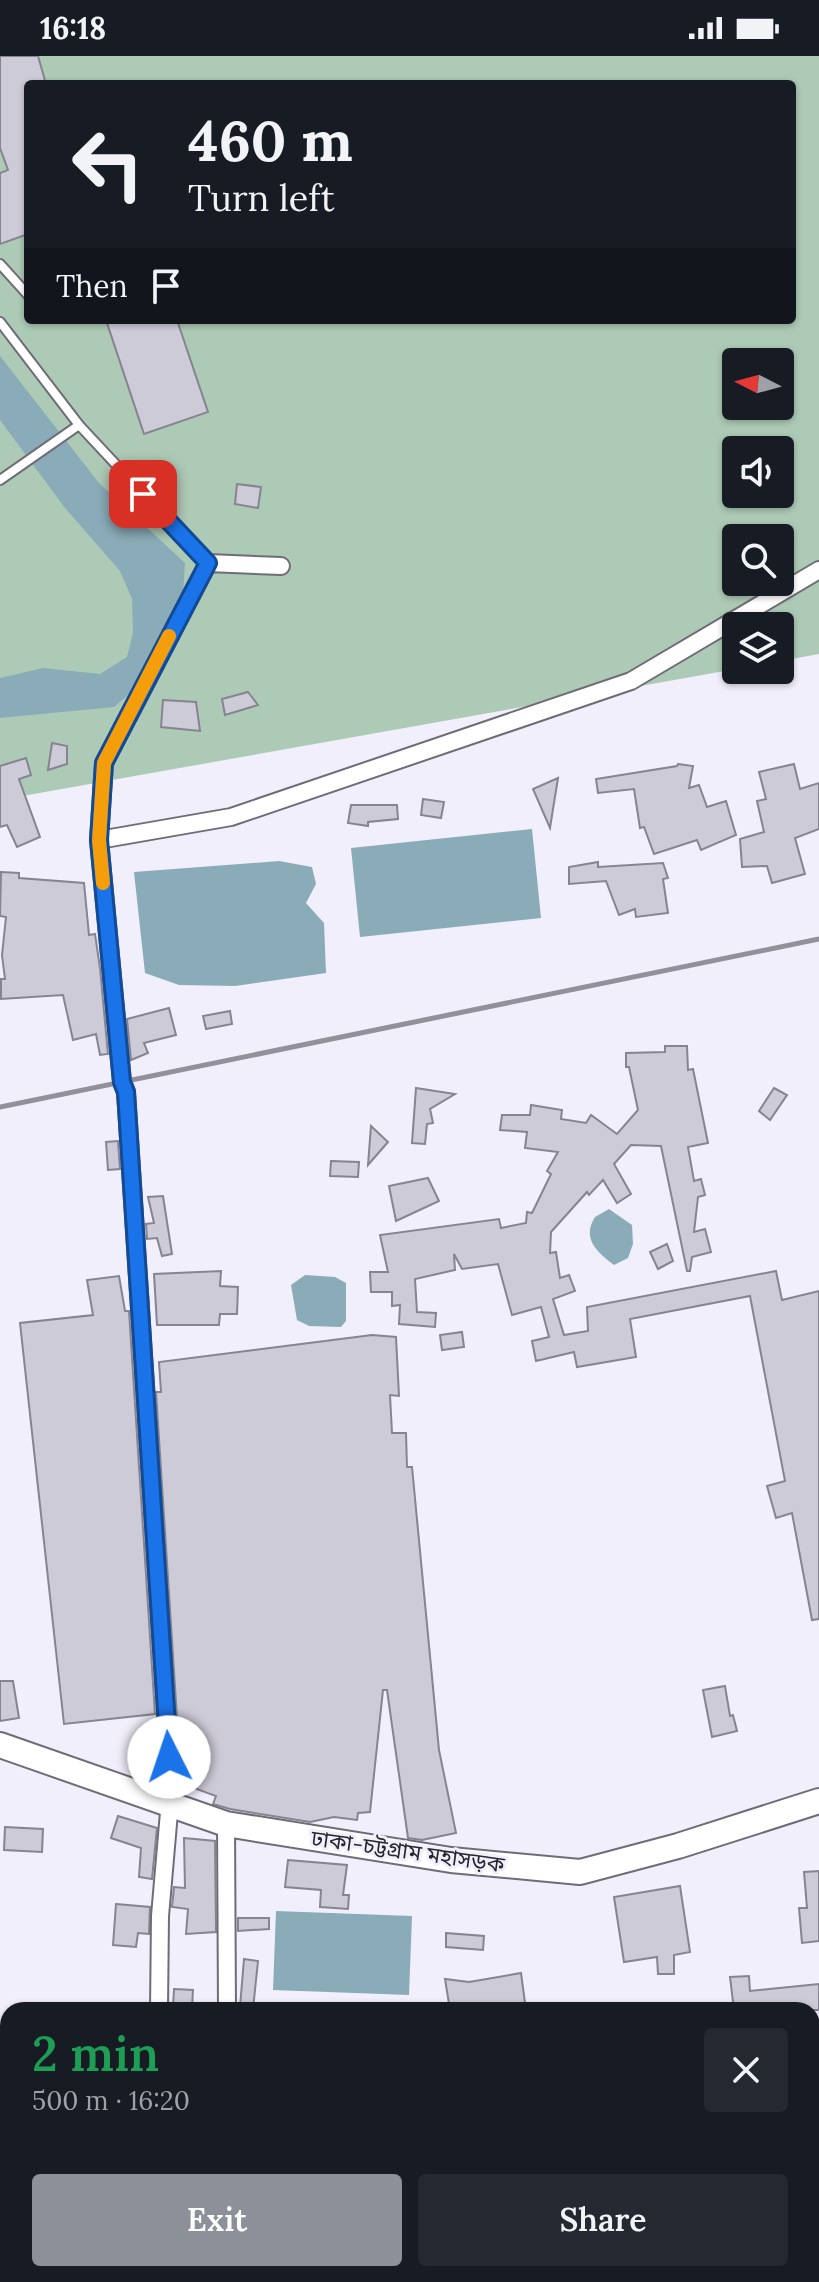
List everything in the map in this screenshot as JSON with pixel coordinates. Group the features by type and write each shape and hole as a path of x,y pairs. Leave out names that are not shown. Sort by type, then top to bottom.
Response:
{"street":[{"path":"159,2002 160,1916 171,1804 126,1092 122,1082 99,840 104,763 208,563 281,566"},
{"path":"99,840 231,817 631,681 819,570"},
{"name":"ঢাকা-চট্টগ্রাম মহাসড়ক","path":"0,1745 226,1824 451,1860 580,1872 678,1846 819,1801"},
{"path":"226,1824 227,2002"}],"lane":[{"path":"0,264 24,291"},
{"path":"0,322 79,425 208,563"},
{"path":"3,479 79,425"}],"green space":[{"path":"0,56 819,56 819,654 794,658 794,612 722,612 722,671 0,800"}],"water":[{"path":"0,356 99,483 185,563 183,594 135,689 114,707 0,718 0,678 43,668 100,674 127,657 133,633 132,599 120,571 65,508 0,420"},
{"path":"532,829 541,918 360,937 351,848"},
{"path":"279,861 312,867 316,884 306,903 324,923 326,973 235,986 179,985 145,973 134,872"},
{"path":"609,1209 632,1225 633,1244 628,1258 614,1265 593,1245 590,1232 595,1217"},
{"path":"305,1275 335,1277 346,1283 346,1321 341,1327 309,1326 297,1320 291,1285"},
{"path":"276,1911 412,1916 409,1995 273,1990"}],"building":[{"path":"0,56 38,56 45,80 24,80 24,235 0,244 0,173 8,170 0,148"},
{"path":"107,324 178,324 208,412 144,434"},
{"path":"237,484 261,487 258,508 235,504"},
{"path":"248,692 258,705 225,715 222,699"},
{"path":"163,700 196,702 200,731 161,727"},
{"path":"52,743 67,746 67,764 48,770"},
{"path":"26,758 31,775 19,779 40,837 17,847 7,825 0,827 0,766"},
{"path":"678,764 693,766 689,788 699,785 707,807 726,801 736,835 701,850 697,840 654,854 644,827 640,828 634,789 598,793 596,779"},
{"path":"794,764 800,789 819,783 819,829 795,838 805,874 772,883 767,866 742,867 740,839 764,832 757,801 766,799 759,772"},
{"path":"558,778 550,828 533,789"},
{"path":"423,799 444,802 441,818 421,815"},
{"path":"351,805 397,805 398,819 368,822 368,826 348,823"},
{"path":"598,862 598,867 663,863 668,878 663,879 668,913 636,917 635,909 619,915 606,881 569,884 569,867"},
{"path":"1,872 19,873 19,878 84,883 89,935 95,934 100,968 108,1054 100,1055 96,1034 73,1040 63,995 1,999 1,979 5,979 2,955 6,917 0,916"},
{"path":"169,1008 176,1035 144,1043 148,1053 131,1060 127,1019"},
{"path":"230,1011 232,1024 206,1029 203,1016"},
{"path":"665,1046 687,1046 688,1070 693,1069 708,1143 688,1147 694,1181 701,1179 705,1195 698,1197 694,1232 705,1229 711,1252 692,1257 690,1271 687,1271 661,1146 631,1145 614,1164 631,1194 617,1203 603,1180 589,1195 587,1192 551,1232 550,1253 556,1252 560,1278 569,1275 575,1291 553,1299 564,1335 588,1331 587,1307 776,1271 782,1300 819,1291 819,1619 812,1620 792,1513 776,1518 767,1486 785,1481 750,1296 630,1319 636,1357 577,1367 574,1352 536,1361 532,1341 549,1337 541,1307 512,1315 498,1264 462,1269 454,1254 455,1270 415,1279 417,1312 436,1313 435,1327 399,1324 400,1305 392,1306 392,1292 371,1292 370,1272 388,1272 380,1235 499,1219 501,1228 526,1223 527,1212 532,1213 551,1174 547,1171 558,1152 525,1148 527,1132 500,1130 502,1115 530,1115 531,1105 562,1110 561,1119 586,1123 591,1115 617,1134 638,1110 629,1067 626,1067 626,1053 665,1052"},
{"path":"416,1088 455,1094 430,1109 433,1123 427,1124 425,1144 412,1143"},
{"path":"774,1088 787,1095 770,1120 759,1111"},
{"path":"371,1126 388,1142 368,1165"},
{"path":"118,1141 120,1169 108,1170 106,1142"},
{"path":"331,1161 359,1162 358,1177 330,1176"},
{"path":"428,1178 439,1201 396,1221 389,1186"},
{"path":"163,1196 172,1254 162,1256 157,1238 147,1239 146,1224 154,1223 148,1197"},
{"path":"667,1244 673,1261 658,1269 650,1252"},
{"path":"221,1271 220,1286 238,1287 237,1314 220,1314 219,1325 157,1325 154,1274"},
{"path":"119,1276 125,1311 129,1311 155,1714 64,1724 20,1323 93,1315 87,1280"},
{"path":"462,1332 464,1347 442,1350 440,1335"},
{"path":"372,1335 396,1337 399,1396 390,1395 392,1433 406,1433 407,1467 412,1467 439,1750 456,1833 422,1840 408,1838 387,1690 383,1690 370,1812 358,1813 357,1820 334,1817 310,1822 230,1809 213,1804 216,1796 183,1784 181,1780 156,1392 161,1392 159,1362"},
{"path":"0,1681 13,1681 19,1718 0,1721"},
{"path":"725,1686 730,1716 733,1715 737,1731 712,1737 703,1690"},
{"path":"118,1816 157,1828 152,1879 139,1877 141,1848 111,1838"},
{"path":"5,1827 43,1829 42,1852 4,1850"},
{"path":"184,1838 215,1841 216,1932 186,1934 188,1909 172,1907 174,1887 185,1888"},
{"path":"288,1860 347,1865 343,1895 349,1895 348,1909 320,1907 321,1890 285,1887"},
{"path":"819,1871 819,1941 802,1943 799,1908 807,1908 804,1872"},
{"path":"680,1886 690,1952 674,1955 674,1974 658,1974 657,1957 624,1962 614,1897"},
{"path":"116,1904 150,1907 149,1934 138,1933 136,1947 113,1945"},
{"path":"238,1918 269,1918 269,1929 238,1931"},
{"path":"446,1933 484,1936 483,1950 446,1947"},
{"path":"244,1959 258,1961 254,2002 240,2002"},
{"path":"521,1973 525,2002 449,2002 445,1979 469,1982"},
{"path":"749,1976 750,1991 819,1984 819,2002 733,2002 730,1977"},
{"path":"174,1989 193,1990 192,2002 173,2002"}],"railway":[{"path":"0,1107 819,939"}],"slow traffic":[{"path":"103,883 99,840 104,763 169,636"}],"route":[{"path":"143,494 208,563 104,763 99,840 122,1082 126,1092 169,1757"}]}
